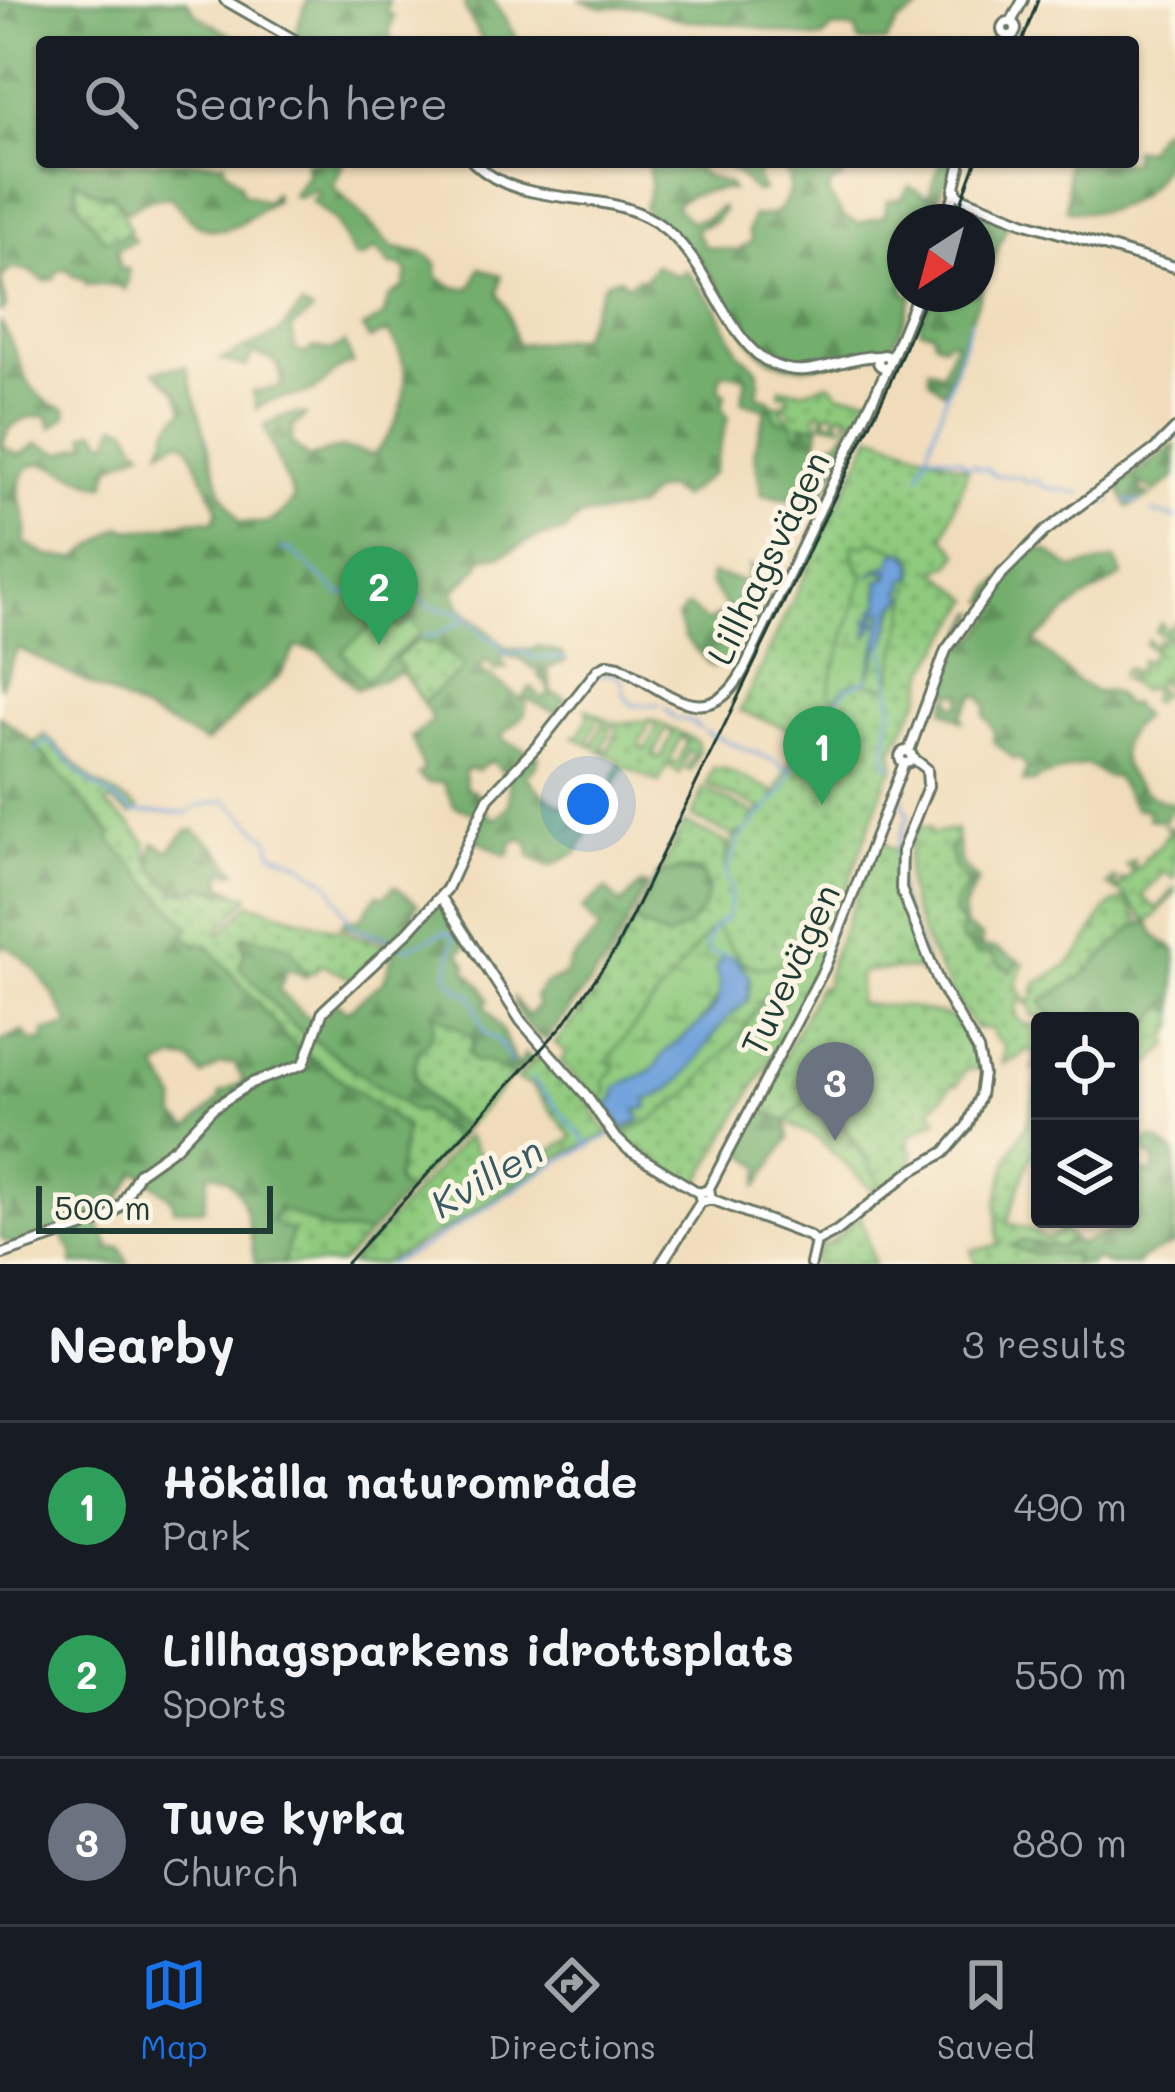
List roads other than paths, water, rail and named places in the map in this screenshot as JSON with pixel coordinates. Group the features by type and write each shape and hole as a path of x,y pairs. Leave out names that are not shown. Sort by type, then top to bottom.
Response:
{"street":[{"path":"225,0 288,36"},
{"path":"1009,36 1016,29 1011,22 1022,0"},
{"path":"480,168 518,189 617,205 656,222 693,255 744,341 770,363 807,371 864,358 884,361"},
{"path":"952,204 962,168"},
{"path":"958,193 1029,224 1175,267"},
{"name":"Lillhagsvägen","path":"0,1255 108,1218 122,1204 137,1175 171,1151 213,1108 252,1083 302,1066 324,1010 441,897 455,876 488,798 539,744 598,669 608,664 620,666 686,704 714,702 733,688 880,385 884,361 910,312"},
{"name":"Tuvevägen","path":"661,1264 705,1196 816,985 955,634 1000,575 1032,543 1175,432"},
{"path":"811,1264 816,1242 837,1231 910,1172 946,1152 969,1122 982,1084 978,1050 939,983 902,895 902,851 929,782 924,766 908,757"},
{"path":"441,897 518,1018 629,1150 705,1196 816,1242"}],"water":[{"path":"901,551 912,559 914,576 904,580 901,591 906,597 894,607 886,642 880,645 867,681 885,611 876,613 878,621 868,636 867,618 872,624 873,610 880,606 879,580 888,578 890,571 876,572"},
{"path":"722,957 733,957 750,976 748,1000 726,1019 682,1078 646,1100 648,1108 636,1110 640,1120 623,1129 608,1104 617,1088 653,1069 666,1051 707,1016 719,995 715,970"}],"waterway":[{"path":"920,475 971,320"},
{"path":"928,453 960,459 968,467 974,464 994,475 1081,493"},
{"path":"1100,498 1111,501"},
{"path":"1127,501 1139,502"},
{"path":"1153,512 1175,518"},
{"path":"281,549 291,550 340,594 353,593"},
{"path":"407,595 431,607 462,613 507,655 523,651 532,658 564,658"},
{"path":"437,635 466,619"},
{"path":"423,635 433,636"},
{"path":"884,644 892,698 885,759 893,768"},
{"path":"598,676 612,673 623,680 623,693 632,705 659,705"},
{"path":"729,956 706,947 712,929 728,916 731,888 725,876 740,838 783,791 803,742 847,687 867,680"},
{"path":"665,708 675,719 689,720 700,729"},
{"path":"705,732 725,740"},
{"path":"36,750 48,740 86,779 133,812 188,813 195,807"},
{"path":"728,742 773,760 789,772"},
{"path":"906,775 902,801 909,815 896,870 901,903 922,956"},
{"path":"199,806 226,800 269,839 272,852 302,864 330,884 353,928 393,939"},
{"path":"401,945 409,948 444,932 454,935 448,976 460,991 471,993 485,1033 498,1041 512,1063"},
{"path":"531,1078 591,1147"},
{"name":"Kvillen","path":"388,1264 610,1135"}],"railway":[{"path":"1024,36 1038,0"},
{"path":"961,204 974,168"},
{"path":"346,1264 563,1025 616,949 890,383 920,312"}],"place":[{"name":"Lillhagsparkens idrottsplats","path":"379,645"},
{"name":"Hökälla naturområde","path":"822,805"},
{"name":"Tuve kyrka","path":"835,1141"}]}
